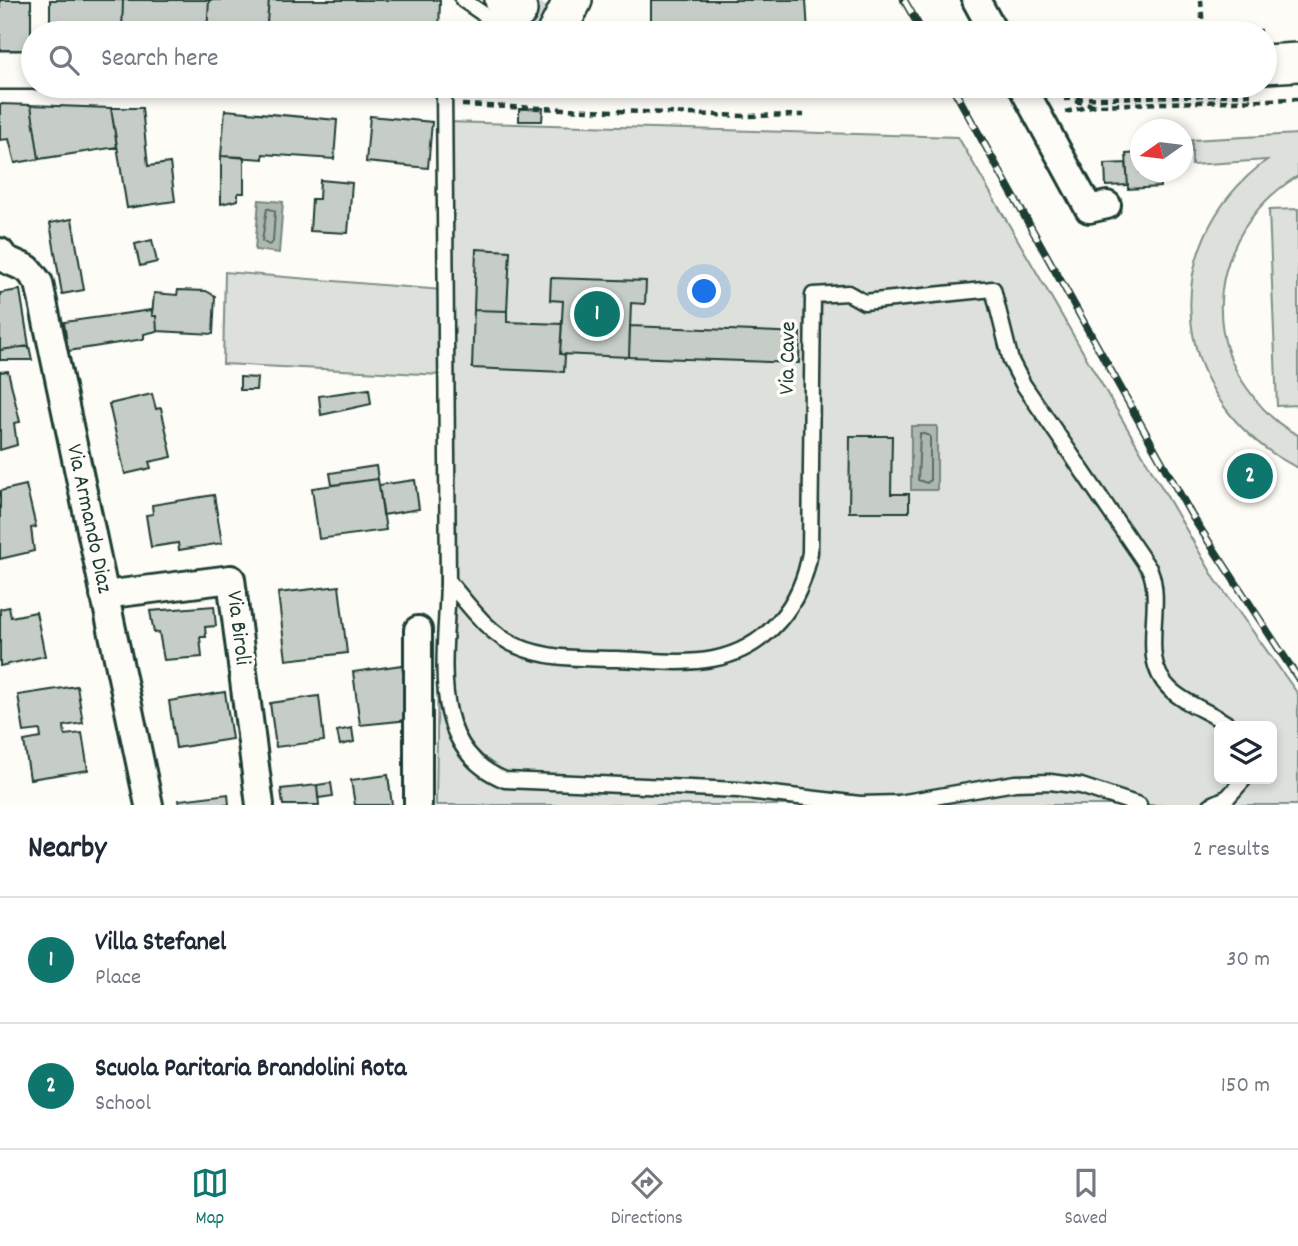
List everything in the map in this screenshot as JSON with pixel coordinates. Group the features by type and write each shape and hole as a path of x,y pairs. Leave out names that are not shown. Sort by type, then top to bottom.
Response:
{"main road":[{"path":"1277,63 1298,62"},
{"path":"0,70 21,70"}],"street":[{"path":"976,0 987,21"},
{"path":"1029,98 1089,209 1107,205"},
{"name":"Via Armando Diaz","path":"2,256 27,269 39,283 149,805"},
{"name":"Via Biroli","path":"104,595 231,579 260,805"},
{"path":"418,630 418,805"}],"lane":[{"path":"463,0 511,14"},
{"path":"444,98 448,581 446,701 451,727 462,749 476,764 506,780 738,790 860,804 899,803 1015,783 1050,782 1082,786 1139,805"},
{"name":"Via Cave","path":"448,581 484,623 514,645 546,657 680,661 713,659 742,650 768,633 789,609 805,580 810,552 813,295 848,293 864,302 993,289 1011,360 1023,384 1150,570 1156,586 1152,657 1158,675 1170,691 1221,721"},
{"path":"1211,805 1228,797 1240,784"}],"path":[{"path":"1201,0 1202,21"},
{"path":"1277,94 1298,93"},
{"path":"1096,105 1064,99 1103,98"},
{"path":"1040,117 1096,105 1298,99"},
{"path":"444,105 743,116 804,115"}],"shaded area":[{"path":"446,122 958,137 1215,579 1298,694 1298,805 436,805 442,375 223,364 225,272 442,290"},
{"path":"1298,134 1298,176 1273,195 1252,217 1236,243 1226,271 1221,301 1223,331 1231,360 1263,409 1298,435 1298,468 1255,440 1223,405 1202,366 1191,323 1192,279 1205,236 1230,195 1267,160 1193,165 1193,140"},
{"path":"1298,209 1298,405 1277,406 1269,210"}],"water":[{"path":"259,200 283,202 279,253 255,250"},
{"path":"911,426 937,426 937,490 911,490"}],"building":[{"path":"0,0 31,0 31,21 21,21 21,51 0,51"},
{"path":"50,0 123,0 122,21 50,21"},
{"path":"123,0 209,0 208,21 122,21"},
{"path":"209,0 269,0 267,21 208,21"},
{"path":"269,0 440,0 439,21 267,21"},
{"path":"651,0 806,0 807,21 651,21"},
{"path":"0,104 31,105 39,159 15,163 9,139 0,140"},
{"path":"31,105 111,108 117,147 39,159"},
{"path":"111,108 142,108 148,166 170,163 175,201 127,208"},
{"path":"543,108 542,121 519,121 519,109"},
{"path":"225,110 337,120 334,159 263,154 263,159 221,156"},
{"path":"370,116 432,122 428,168 366,162"},
{"path":"1126,154 1130,154 1130,182 1160,182 1160,187 1128,189"},
{"path":"221,156 244,157 244,193 238,193 238,200 221,204"},
{"path":"1126,163 1128,185 1106,186 1105,164"},
{"path":"320,180 352,183 348,233 310,231 312,199 319,199"},
{"path":"72,219 84,290 62,294 50,223"},
{"path":"152,240 157,262 140,266 135,244"},
{"path":"476,249 510,251 507,311 474,310"},
{"path":"551,278 646,281 645,304 631,303 629,357 560,354 563,301 550,300"},
{"path":"20,290 29,346 0,350 0,293"},
{"path":"178,290 206,291 215,296 213,334 157,331 156,316 152,316 154,293 177,295"},
{"path":"152,310 152,316 156,316 157,331 144,334 144,339 68,351 64,322"},
{"path":"474,310 507,311 507,322 562,324 560,354 565,355 564,372 472,368"},
{"path":"630,326 800,333 799,363 629,357"},
{"path":"29,346 32,360 0,360 0,350"},
{"path":"8,371 20,422 14,423 17,445 0,450 0,372"},
{"path":"240,377 257,378 256,390 240,390"},
{"path":"369,389 371,404 321,415 319,396"},
{"path":"152,394 156,409 161,408 172,457 149,462 151,468 125,474 109,404"},
{"path":"850,436 892,436 891,494 909,494 909,512 849,512"},
{"path":"376,466 378,479 332,485 330,473"},
{"path":"378,479 386,530 319,539 312,488"},
{"path":"415,480 419,509 383,515 379,485"},
{"path":"26,485 36,527 31,528 34,551 0,559 0,491"},
{"path":"214,495 222,543 179,550 178,543 151,547 146,515 153,514 152,505"},
{"path":"339,586 347,653 286,660 278,593"},
{"path":"214,606 216,626 205,627 206,637 200,637 202,657 164,660 159,632 154,633 150,611"},
{"path":"9,607 11,617 36,612 45,656 0,666 0,609"},
{"path":"402,665 409,720 360,725 353,672"},
{"path":"77,686 83,723 64,726 65,735 82,733 88,770 30,779 24,741 41,738 40,730 24,732 18,695"},
{"path":"225,692 232,739 176,748 169,701"},
{"path":"319,696 324,741 276,747 270,703"},
{"path":"352,728 354,742 340,745 337,731"},
{"path":"388,775 392,805 355,805 351,780"},
{"path":"331,783 333,796 318,798 317,785"},
{"path":"317,785 319,805 283,805 281,789"},
{"path":"228,794 229,805 180,805 179,800"}],"tunnel":[{"path":"518,10 535,21"}],"railway":[{"path":"904,0 916,21"},
{"path":"959,98 1192,516 1298,678"}],"place":[{"name":"Villa Stefanel","path":"597,314"},
{"name":"Scuola Paritaria Brandolini Rota","path":"1250,476"}]}
